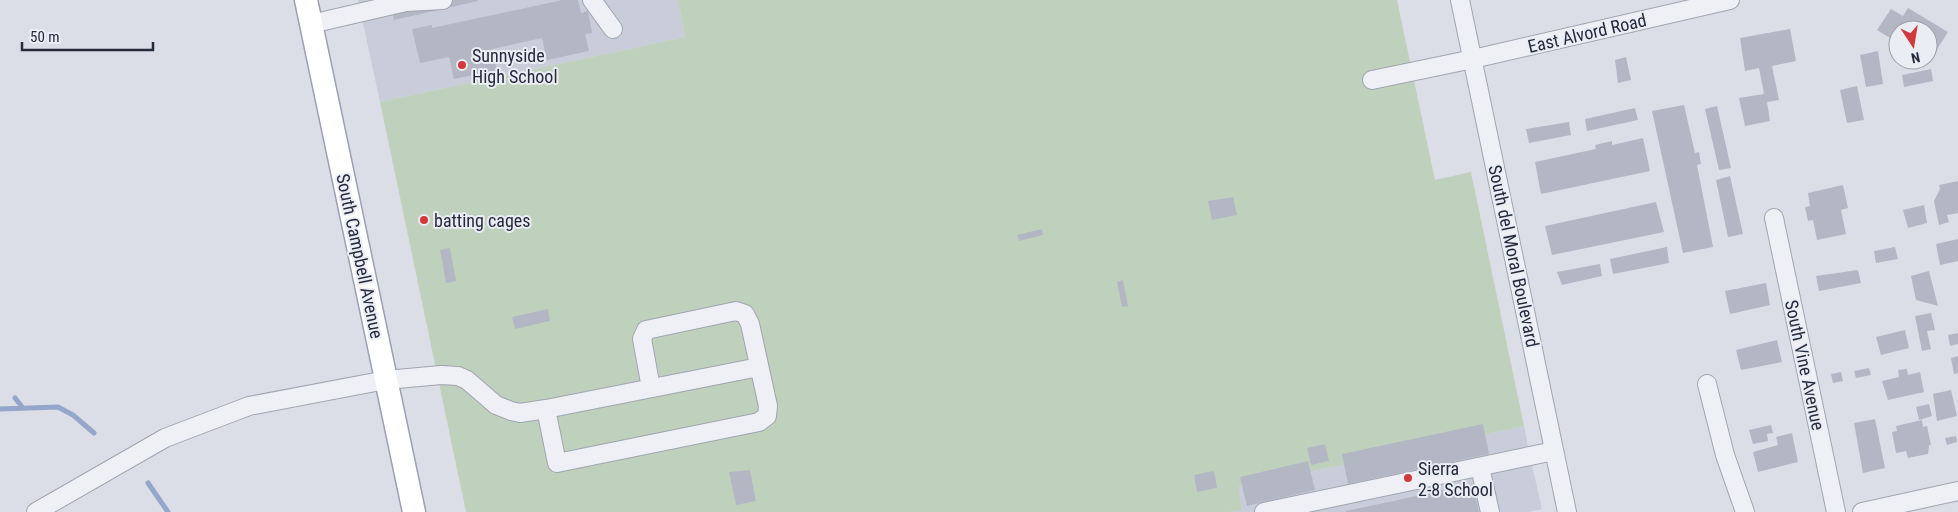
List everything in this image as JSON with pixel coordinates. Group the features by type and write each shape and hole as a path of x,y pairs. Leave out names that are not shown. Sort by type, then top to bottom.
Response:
{"main road":[{"name":"South Campbell Avenue","path":"306,0 414,512"}],"street":[{"path":"311,24 406,2 443,0"},
{"path":"592,0 613,29"},
{"name":"South del Moral Boulevard","path":"1460,0 1567,512"},
{"name":"East Alvord Road","path":"1372,80 1473,59 1722,1"},
{"name":"South Vine Avenue","path":"1774,218 1836,512"},
{"path":"546,410 557,463 758,422 767,416 768,406 750,324 745,314 736,311 646,330 642,339 652,388"},
{"path":"36,512 165,438 249,406 386,380 442,375 458,376 467,380 502,408 520,413 546,410 759,367"},
{"path":"1707,384 1725,455 1745,512"},
{"path":"1264,512 1554,451"},
{"path":"1480,467 1490,512"},
{"path":"1862,512 1903,507 1958,491"}],"shaded area":[{"name":"Sunnyside High School","path":"358,0 678,0 685,37 380,102"},
{"name":"Sierra 2-8 School","path":"1524,426 1528,447 1515,450 1518,468 1532,465 1542,509 1529,512 1229,512 1241,509 1237,487"}],"green space":[{"path":"678,0 1397,0 1435,180 1471,172 1524,426 1238,487 1242,510 1229,512 466,512 380,102 685,37"}],"building":[{"path":"390,0 478,0 478,1 394,20"},
{"path":"562,0 578,0 581,13 588,11 592,33 585,34 589,51 547,60 542,38 492,49 497,70 454,79 449,57 420,63 412,29 432,25 432,28"},
{"path":"1908,8 1928,20 1888,20 1888,37 1877,30 1891,9 1903,16"},
{"path":"1938,26 1948,32 1938,48"},
{"path":"1790,29 1796,61 1772,66 1779,100 1767,102 1770,121 1745,126 1739,98 1764,94 1759,68 1745,71 1740,38"},
{"path":"1878,51 1883,84 1866,87 1860,55"},
{"path":"1626,57 1631,80 1618,83 1615,60"},
{"path":"1931,70 1933,81 1904,87 1902,75"},
{"path":"1857,86 1864,120 1847,123 1840,90"},
{"path":"1684,105 1695,153 1699,152 1701,164 1697,165 1713,247 1683,253 1652,111"},
{"path":"1717,106 1731,168 1719,170 1705,109"},
{"path":"1635,108 1638,120 1587,131 1585,119"},
{"path":"1569,122 1571,135 1529,143 1526,129"},
{"path":"1643,138 1650,171 1541,194 1535,162 1596,149 1595,145 1612,141 1612,145"},
{"path":"1730,176 1743,234 1728,237 1716,180"},
{"path":"1958,181 1958,213 1947,215 1949,222 1939,225 1934,201 1940,189 1939,185"},
{"path":"1843,185 1848,208 1841,210 1846,234 1817,240 1813,220 1808,221 1805,207 1810,206 1808,193"},
{"path":"1233,197 1237,215 1212,220 1208,201"},
{"path":"1656,202 1664,232 1552,255 1545,226"},
{"path":"1924,205 1927,223 1908,228 1903,210"},
{"path":"1042,229 1043,235 1019,241 1017,235"},
{"path":"1958,239 1958,261 1940,265 1936,244"},
{"path":"1667,247 1669,263 1613,274 1610,259"},
{"path":"1895,247 1898,259 1876,263 1874,251"},
{"path":"450,248 456,281 446,283 440,250"},
{"path":"1600,264 1602,276 1562,285 1557,272"},
{"path":"1858,270 1861,283 1819,291 1816,276"},
{"path":"1929,271 1938,306 1916,300 1911,276"},
{"path":"1123,280 1128,306 1122,307 1117,282"},
{"path":"1766,283 1770,305 1730,314 1725,291"},
{"path":"548,309 550,321 515,329 512,317"},
{"path":"1931,313 1935,330 1927,331 1931,349 1922,351 1915,316"},
{"path":"1905,330 1909,348 1881,355 1876,337"},
{"path":"1958,333 1958,344 1950,346 1948,335"},
{"path":"1777,340 1782,362 1741,370 1736,350"},
{"path":"1958,356 1958,373 1954,374 1951,358"},
{"path":"1869,368 1871,375 1856,378 1854,371"},
{"path":"1907,369 1908,375 1920,372 1924,392 1888,400 1882,381 1899,377 1898,370"},
{"path":"1841,372 1843,381 1833,383 1831,374"},
{"path":"1951,390 1957,416 1937,421 1933,394"},
{"path":"1929,404 1932,416 1919,420 1916,407"},
{"path":"1875,419 1885,468 1863,473 1854,423"},
{"path":"1922,420 1923,427 1927,426 1931,445 1929,445 1928,454 1908,458 1906,451 1896,453 1892,432 1897,431 1896,426"},
{"path":"1483,424 1489,454 1348,484 1342,454"},
{"path":"1771,425 1773,433 1767,434 1768,441 1753,444 1749,430"},
{"path":"1792,433 1798,462 1758,472 1753,452 1778,445 1776,437"},
{"path":"1956,436 1957,442 1947,445 1945,438"},
{"path":"1325,444 1329,461 1311,465 1307,448"},
{"path":"1308,461 1315,490 1247,506 1240,477"},
{"path":"750,470 756,501 736,505 729,472"},
{"path":"1214,471 1217,488 1197,492 1194,475"},
{"path":"1473,484 1479,512 1346,512 1346,511"}],"waterway":[{"path":"15,398 23,408"},
{"path":"0,409 58,407 73,415 94,433"},
{"path":"148,483 168,512"}],"place":[{"name":"Sunnyside High School","path":"462,65"},
{"name":"batting cages","path":"424,220"},
{"name":"Sierra 2-8 School","path":"1408,478"}]}
